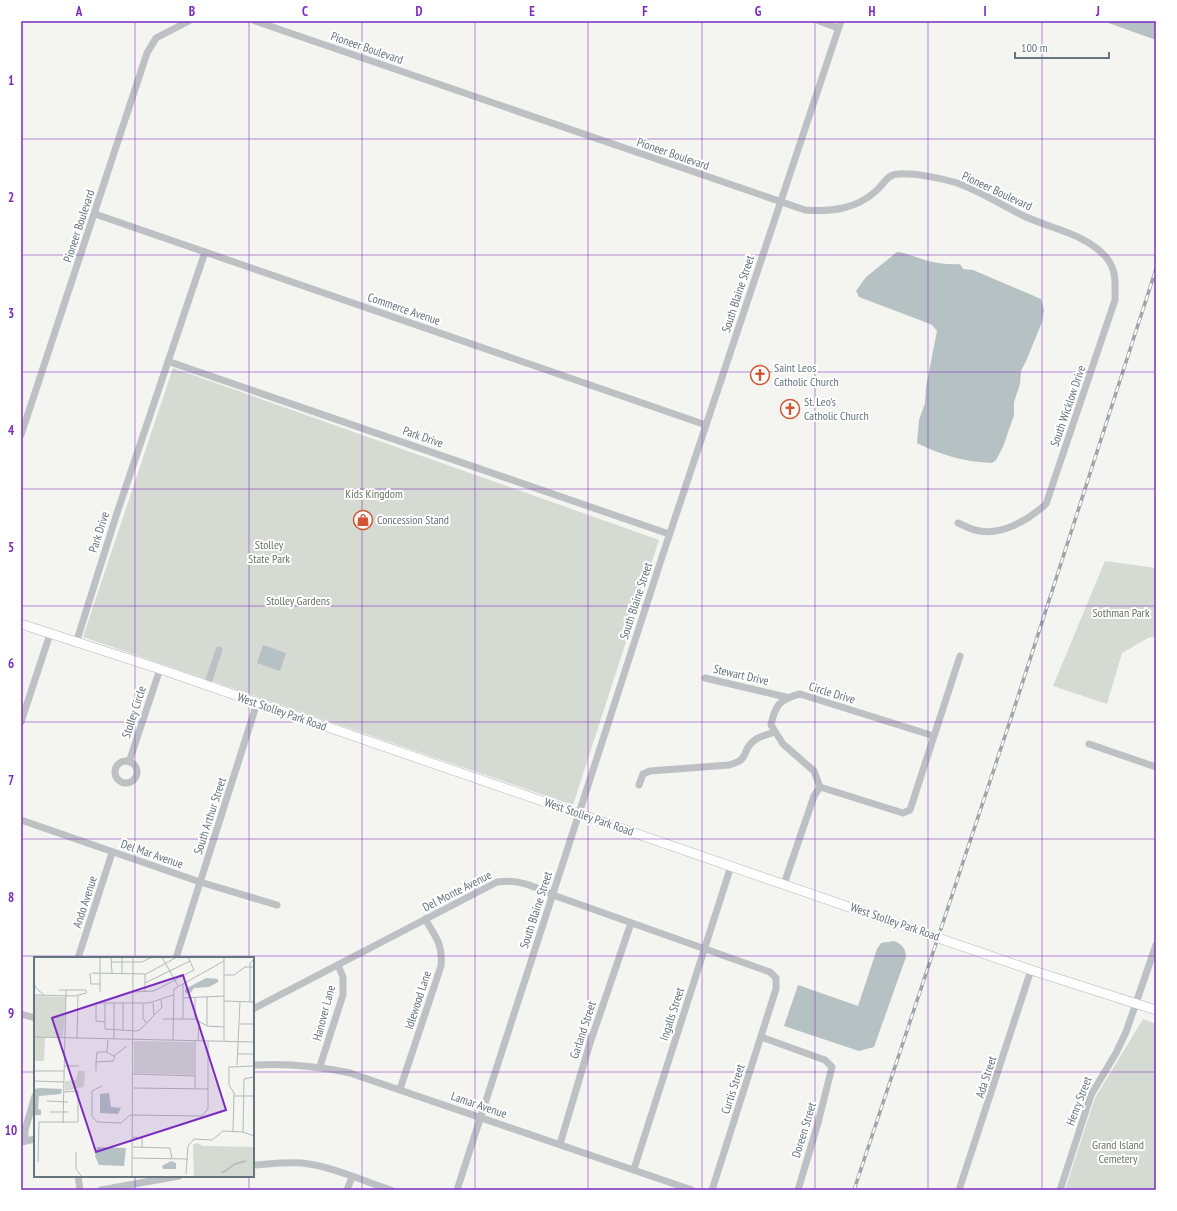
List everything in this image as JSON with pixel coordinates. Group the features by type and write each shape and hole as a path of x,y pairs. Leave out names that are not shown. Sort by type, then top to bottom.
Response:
{"main road":[{"name":"West Stolley Park Road","path":"21,624 257,703 1032,970 1156,1010"}],"street":[{"name":"Pioneer Boulevard","path":"21,435 147,53 156,38 189,21"},
{"name":"Pioneer Boulevard","path":"255,21 805,210 826,212 844,209 859,204 877,191 888,177 905,174 953,182 982,194 1023,216 1075,236"},
{"path":"819,21 840,25"},
{"name":"South Blaine Street","path":"457,1190 670,534 840,25"},
{"name":"Commerce Avenue","path":"95,214 706,425"},
{"name":"South Wicklow Drive","path":"958,523 976,531 995,531 1024,522 1046,504 1115,300 1116,275 1106,258 1092,243 1075,236"},
{"name":"Park Drive","path":"76,642 117,513 170,362 206,252"},
{"name":"Park Drive","path":"170,362 670,534"},
{"path":"21,722 50,634"},
{"path":"207,686 219,650"},
{"path":"820,787 903,813 910,810 960,656"},
{"name":"Stolley Circle","path":"129,762 160,670"},
{"name":"Stewart Drive","path":"705,678 786,697"},
{"name":"Circle Drive","path":"786,697 800,694 934,736"},
{"path":"786,697 778,705 773,714 771,725 783,744 814,771 820,787"},
{"name":"South Arthur Street","path":"176,957 257,703"},
{"path":"639,785 643,774 650,770 729,765 740,762 745,756 748,746 755,740 776,732"},
{"path":"1089,744 1156,767"},
{"path":"784,884 814,796 820,787"},
{"name":"Del Mar Avenue","path":"21,820 200,882 277,905"},
{"name":"Ando Avenue","path":"78,957 112,852"},
{"name":"Ingalls Street","path":"634,1169 731,866"},
{"name":"Del Monte Avenue","path":"254,1008 275,996 338,965 497,882 512,880 532,885 553,895 704,950 770,972 776,978 774,996"},
{"name":"Idlewood Lane","path":"400,1089 441,966 442,952 438,940 425,920"},
{"name":"Garland Street","path":"560,1144 590,1043 631,923"},
{"name":"Henry Street","path":"1060,1190 1091,1095 1116,1053 1137,1003 1156,945"},
{"name":"Hanover Lane","path":"320,1066 343,995 343,977 338,965"},
{"name":"Ada Street","path":"959,1190 1032,970"},
{"name":"Curtis Street","path":"712,1190 774,996"},
{"path":"21,1014 34,1018"},
{"name":"Doreen Street","path":"761,1037 825,1060 832,1067 831,1077 798,1190"},
{"name":"Lamar Avenue","path":"254,1065 279,1064 320,1066 350,1072 692,1190"},
{"path":"34,1099 23,1141 34,1139"},
{"path":"254,1165 303,1163 327,1168 391,1190"},
{"path":"78,1177 80,1190"},
{"path":"101,1190 173,1177"},
{"path":"347,1190 352,1177"}],"green space":[{"name":"Stolley State Park","path":"173,368 659,540 573,805 83,637"},
{"name":"Sothman Park","path":"1105,561 1156,568 1156,636 1148,638 1122,653 1107,704 1053,686"},
{"name":"Grand Island Cemetery","path":"1143,1019 1156,1024 1156,1190 1065,1190 1095,1098"}],"shaded area":[{"path":"1103,21 1156,21 1156,40"},
{"path":"897,252 905,253 931,262 960,264 963,269 973,270 1041,299 1044,310 1042,322 1021,371 1020,384 1014,402 1014,415 1003,447 996,460 992,463 953,457 917,443 919,420 925,403 926,387 937,331 932,325 859,297 856,291 866,277"},
{"path":"263,645 286,653 280,671 257,663"},
{"path":"894,941 903,947 906,957 874,1047 859,1051 784,1026 798,985 858,1006 877,949 881,943"}],"railway":[{"path":"854,1190 1013,712 1156,269"}],"place":[{"name":"Saint Leos Catholic Church","path":"760,375"},
{"name":"St. Leo's Catholic Church","path":"790,409"},
{"name":"Concession Stand","path":"363,520"}],"park label":[{"name":"Kids Kingdom","path":"374,494"},
{"name":"Stolley Gardens","path":"298,601"}]}
